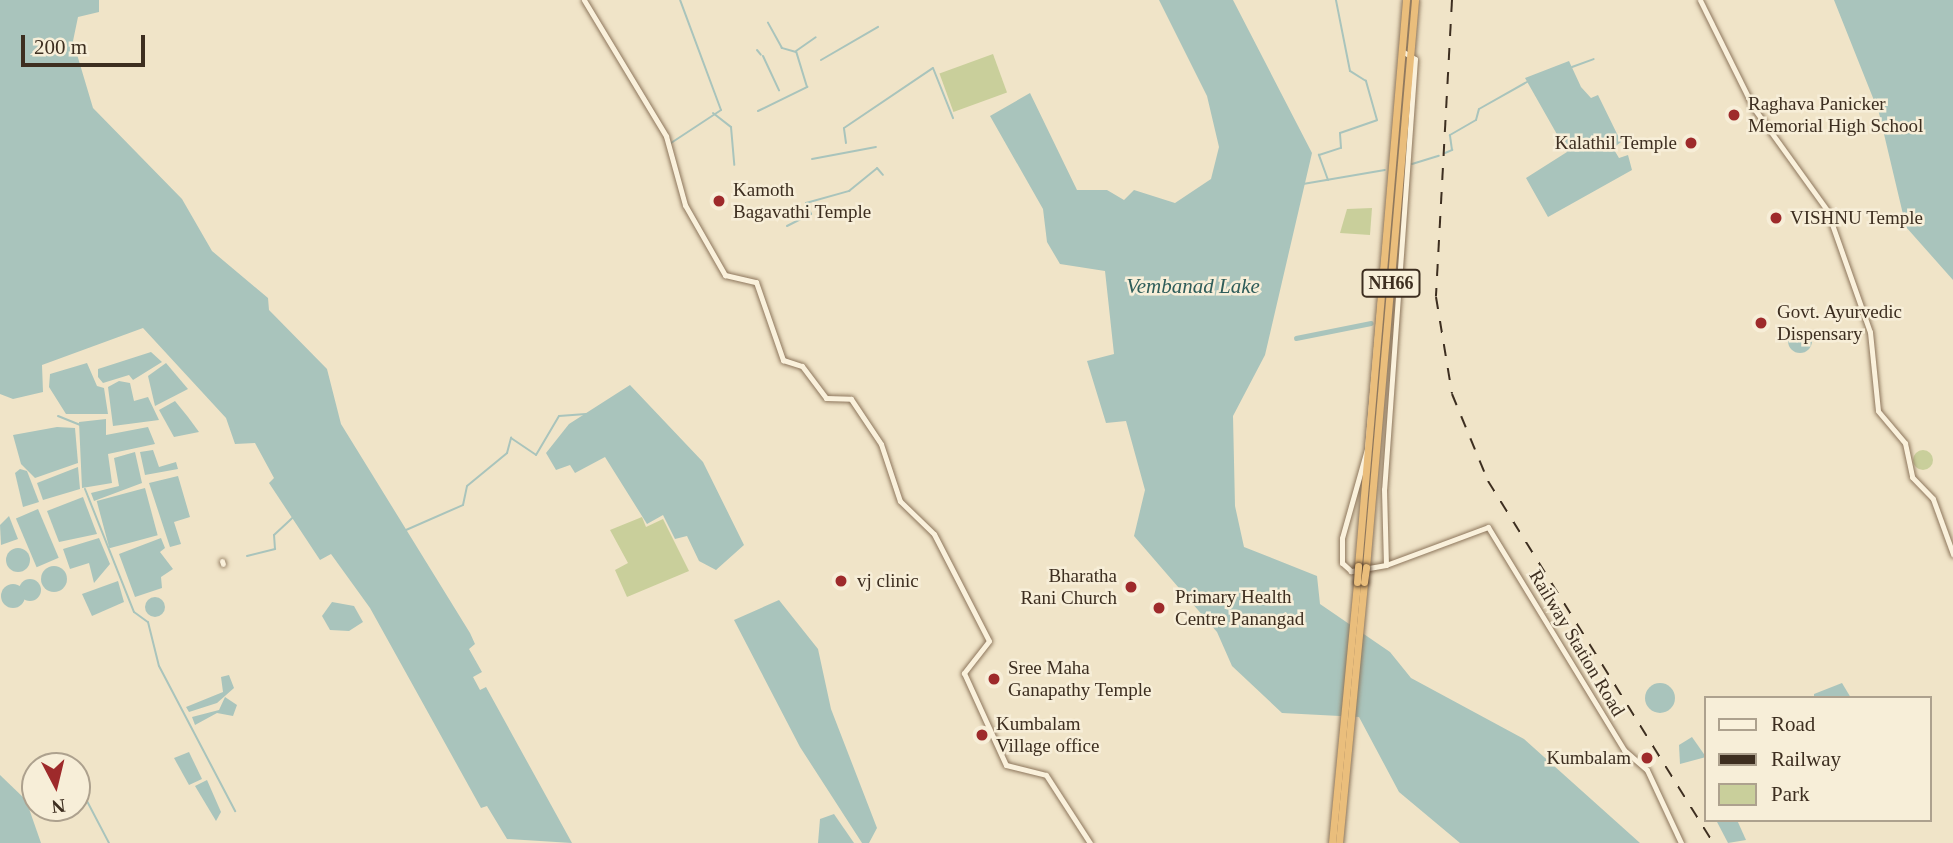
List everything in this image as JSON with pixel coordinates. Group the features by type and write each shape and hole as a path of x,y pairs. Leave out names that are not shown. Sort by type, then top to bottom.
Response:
{"highway":[{"name":"NH66","path":"1332,843 1340,739 1361,582 1406,0"},
{"name":"NH66","path":"1362,569 1389,372 1415,0"},
{"name":"NH66","path":"1339,843 1358,605"}],"main road":[{"path":"584,0 666,136 685,205 725,275 756,282 783,360 802,366 826,398 851,399 881,444 891,485 915,516 934,534 989,641 964,673 1006,765 1046,775 1090,843"},
{"path":"1700,0 1753,107 1827,210 1870,332 1878,411 1905,443 1912,477 1933,499 1953,554"},
{"path":"1389,372 1384,489 1386,565 1362,569 1342,563 1342,538 1367,449 1402,51 1411,52"},
{"name":"Railway Station Road","path":"1386,565 1488,527 1624,750 1647,770 1681,843"}],"green space":[{"path":"993,54 1007,93 953,112 939,73"},
{"path":"1372,208 1370,235 1340,233 1347,209"},
{"path":"1923,450 1930,453 1933,460 1930,467 1923,470 1916,467 1913,460 1916,453"},
{"path":"642,517 646,527 663,519 689,571 627,597 615,570 628,563 610,530"}],"water":[{"path":"0,0 99,0 99,12 78,17 73,41 93,108 182,199 212,251 268,298 269,310 327,369 341,424 470,633 475,644 469,649 482,672 473,677 480,690 486,687 572,843 507,839 487,806 481,808 370,608 331,554 320,560 269,483 274,478 255,443 235,444 226,418 143,328 42,365 43,392 13,399 0,394"},
{"name":"Vembanad Lake","path":"1159,0 1233,0 1312,153 1265,355 1233,416 1235,506 1244,547 1317,576 1320,604 1390,652 1411,678 1524,739 1640,843 1460,843 1399,792 1359,717 1282,713 1232,666 1217,632 1134,536 1145,490 1126,421 1106,423 1087,361 1114,354 1105,271 1060,264 1047,242 1043,209 990,116 1030,93 1077,190 1107,190 1124,200 1134,190 1175,203 1211,179 1219,147 1207,96"},
{"path":"1834,0 1953,0 1953,280 1906,227 1879,113"},
{"path":"1569,61 1581,87 1591,98 1598,95 1621,142 1613,148 1619,158 1628,155 1632,170 1548,217 1526,178 1567,152 1525,78"},
{"path":"1800,329 1808,333 1812,341 1808,349 1800,353 1792,349 1788,341 1792,333"},
{"path":"151,352 162,362 133,380 129,375 103,383 98,377 98,369"},
{"path":"87,363 97,386 104,388 108,414 66,414 49,387 50,374"},
{"path":"166,363 188,389 155,406 148,376"},
{"path":"119,381 130,383 134,401 148,397 159,420 113,426 108,387"},
{"path":"630,385 703,462 744,545 716,570 699,561 687,536 675,539 663,515 647,524 605,457 575,473 570,465 556,470 546,453 569,424"},
{"path":"175,401 199,432 174,437 159,410"},
{"path":"106,419 106,435 148,427 155,444 108,454 112,483 82,488 79,422"},
{"path":"57,427 75,428 78,463 35,478 21,464 13,435"},
{"path":"153,450 159,467 176,462 178,469 145,475 140,452"},
{"path":"135,452 142,483 94,501 91,493 119,486 114,458"},
{"path":"78,467 80,489 43,500 37,483"},
{"path":"20,469 27,471 39,502 23,507 15,473"},
{"path":"178,476 190,517 174,522 181,544 170,547 149,483"},
{"path":"145,488 158,535 109,548 97,501"},
{"path":"83,497 97,534 59,542 47,511"},
{"path":"38,509 59,558 37,567 16,518"},
{"path":"9,516 18,539 1,545 0,525"},
{"path":"99,538 110,564 94,583 89,563 70,569 63,549"},
{"path":"161,538 165,548 160,552 173,569 161,577 162,588 135,597 119,554"},
{"path":"18,548 27,551 30,560 27,569 18,572 9,569 6,560 9,551"},
{"path":"54,566 63,570 67,579 63,588 54,592 45,588 41,579 45,570"},
{"path":"30,579 38,582 41,590 38,598 30,601 22,598 19,590 22,582"},
{"path":"118,581 124,602 92,616 82,594"},
{"path":"13,584 22,587 25,596 22,605 13,608 4,605 1,596 4,587"},
{"path":"155,597 162,600 165,607 162,614 155,617 148,614 145,607 148,600"},
{"path":"779,600 818,649 831,709 877,828 869,843 862,843 800,747 734,620"},
{"path":"332,602 354,606 363,622 349,631 330,630 322,616"},
{"path":"229,675 234,688 217,703 189,712 186,707 223,692 221,677"},
{"path":"1660,683 1666,684 1674,692 1674,704 1666,712 1660,713 1654,712 1646,704 1645,698 1646,692 1654,684"},
{"path":"1842,683 1850,696 1814,696"},
{"path":"225,697 237,705 233,716 217,713 195,725 192,717 219,710"},
{"path":"1692,737 1704,758 1680,764 1679,745"},
{"path":"189,752 202,779 189,785 174,758"},
{"path":"0,775 21,795 21,822 34,822 41,843 0,843"},
{"path":"207,780 221,812 216,821 195,786"},
{"path":"834,814 854,843 818,843 820,819"},
{"path":"1717,822 1738,822 1746,840 1728,843"}],"waterway":[{"path":"671,143 721,110 680,0"},
{"path":"1328,180 1319,155 1341,148 1340,133 1377,120 1366,81 1350,71 1336,0"},
{"path":"758,111 807,87 796,52 782,48 768,23"},
{"path":"821,60 878,27"},
{"path":"796,51 816,37"},
{"path":"757,50 761,55"},
{"path":"763,56 779,90"},
{"path":"1572,67 1594,59"},
{"path":"846,143 844,128 933,68 953,118"},
{"path":"1445,153 1452,150 1450,135 1476,120 1479,109 1527,82"},
{"path":"713,113 731,127 734,165"},
{"path":"812,159 876,147"},
{"path":"1412,164 1439,156"},
{"path":"787,226 811,214 806,203 849,191 877,168 883,175"},
{"path":"1303,184 1385,170"},
{"path":"1296,338 1371,323"},
{"path":"406,530 463,505 467,486 507,453 511,438 536,455 559,416 586,414"},
{"path":"58,416 80,425"},
{"path":"85,489 134,612 148,622 159,666 235,811"},
{"path":"247,556 275,549 274,535 292,518"},
{"path":"91,809 109,843"}],"railway":[{"path":"1452,0 1436,297 1452,394 1488,481 1713,843"}],"place":[{"name":"Raghava Panicker Memorial High School","path":"1734,115"},
{"name":"Kalathil Temple","path":"1691,143"},
{"name":"Kamoth Bagavathi Temple","path":"719,201"},
{"name":"VISHNU Temple","path":"1776,218"},
{"name":"Govt. Ayurvedic Dispensary","path":"1761,323"},
{"name":"vj clinic","path":"841,581"},
{"name":"Bharatha Rani Church","path":"1131,587"},
{"name":"Primary Health Centre Panangad","path":"1159,608"},
{"name":"Sree Maha Ganapathy Temple","path":"994,679"},
{"name":"Kumbalam Village office","path":"982,735"},
{"name":"Kumbalam","path":"1647,758"}]}
